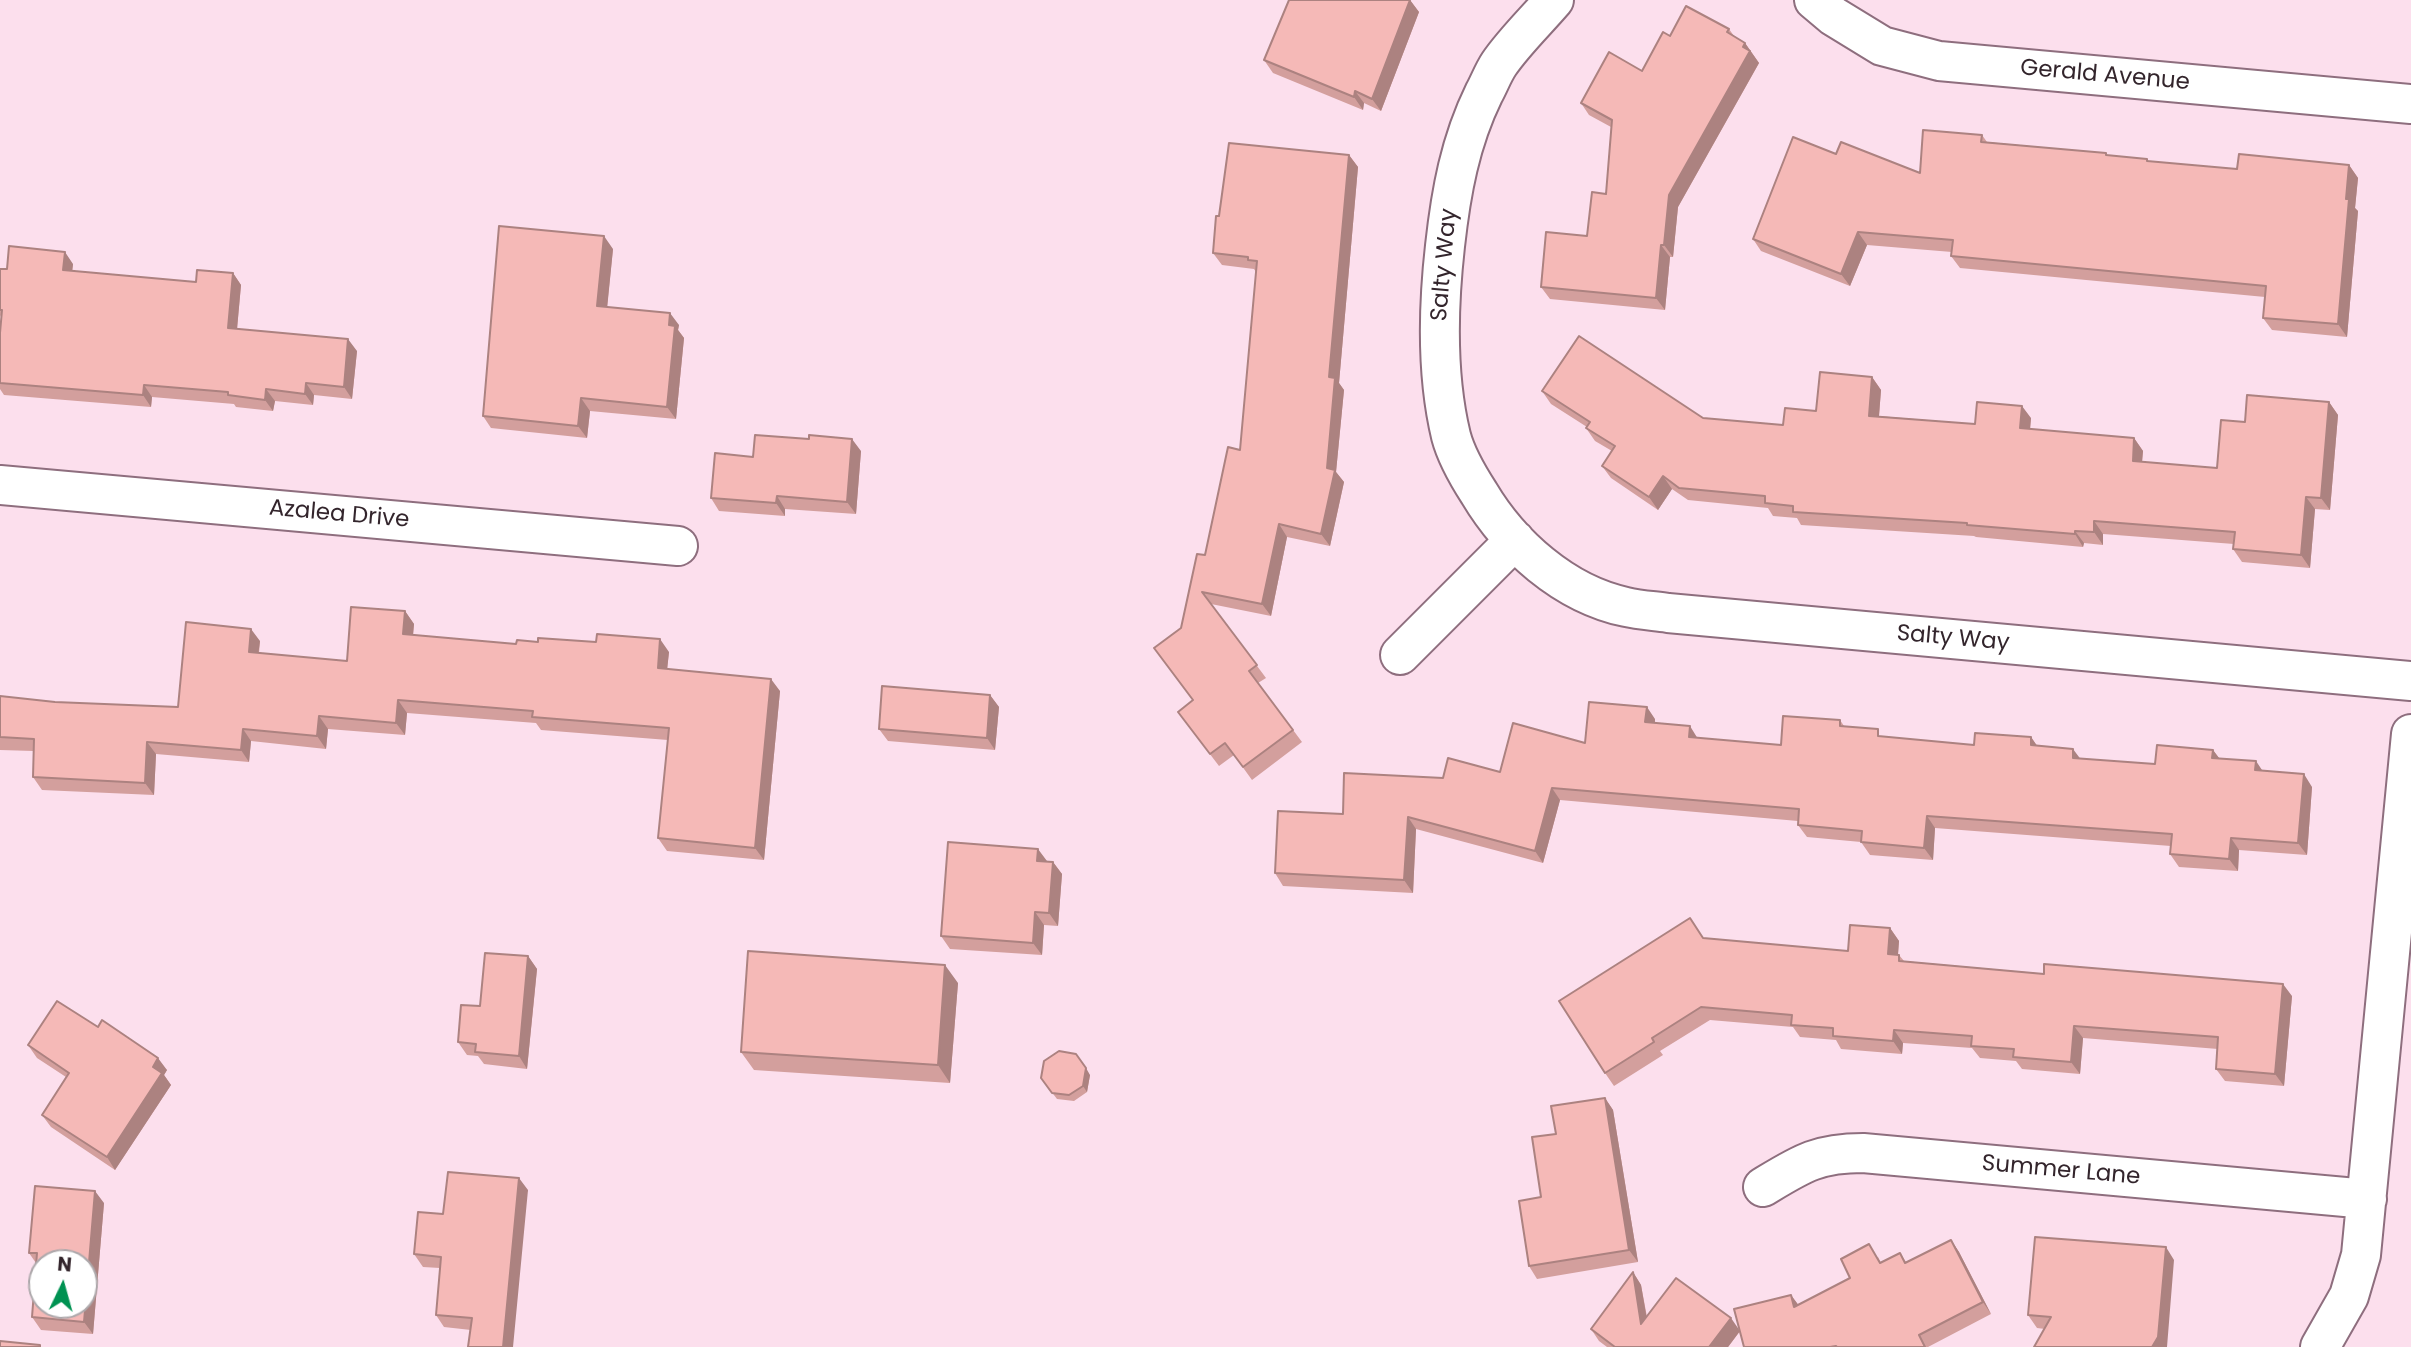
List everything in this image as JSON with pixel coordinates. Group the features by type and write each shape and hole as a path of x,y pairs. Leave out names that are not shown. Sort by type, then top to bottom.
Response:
{"street":[{"name":"Salty Way","path":"1554,0 1498,65 1465,137 1454,176 1439,320 1451,438 1469,477 1491,513 1546,570 1588,593 1623,606 1668,613 2411,681"},
{"name":"Gerald Avenue","path":"1814,0 1833,16 1882,46 1939,61 2411,104"},
{"name":"Azalea Drive","path":"0,485 678,546"},
{"path":"1400,655 1515,540"},
{"path":"2320,1347 2344,1308 2361,1255 2411,734"},
{"name":"Summer Lane","path":"1763,1187 1807,1161 1842,1153 1863,1153 2367,1199"}],"building":[{"path":"1289,0 1410,0 1372,99 1355,91 1354,97 1264,60"},
{"path":"1686,6 1729,29 1727,32 1745,43 1743,47 1750,51 1669,195 1656,298 1541,287 1546,232 1587,236 1592,192 1606,194 1612,120 1581,103 1609,52 1642,71 1663,32 1670,36"},
{"path":"1923,130 1982,135 1981,142 2106,153 2147,161 2237,169 2239,154 2349,165 2346,199 2349,199 2338,324 2263,318 2266,286 1951,256 1953,240 1858,232 1841,274 1753,239 1793,137 1836,154 1841,142 1920,173"},
{"path":"1229,143 1349,155 1329,377 1335,378 1327,468 1335,470 1321,534 1279,524 1262,604 1202,592 1257,665 1249,671 1293,730 1243,767 1225,743 1210,754 1178,712 1193,700 1154,648 1181,628 1197,554 1205,555 1228,447 1240,450 1257,261 1248,260 1248,257 1213,253 1216,216 1219,216"},
{"path":"499,226 604,236 597,306 670,313 669,325 675,326 667,407 581,398 578,426 483,416"},
{"path":"9,246 65,252 63,270 196,282 197,270 233,273 228,328 348,339 344,387 306,383 305,394 266,389 265,400 228,395 228,392 144,385 143,395 0,383 0,269 7,269"},
{"path":"1579,336 1703,418 1783,425 1785,408 1816,411 1820,372 1872,377 1869,416 1975,424 1977,402 2022,406 2020,428 2134,438 2133,461 2217,468 2221,420 2245,422 2247,395 2329,402 2321,498 2306,497 2301,555 2233,549 2235,532 2094,521 2094,532 2075,531 2075,534 1967,523 1793,512 1793,506 1765,503 1765,496 1679,488 1663,476 1649,497 1602,466 1615,446 1586,428 1590,422 1542,391"},
{"path":"755,435 809,439 809,435 852,439 847,502 777,496 776,503 711,498 715,453 753,457"},
{"path":"351,607 405,611 403,634 516,644 517,640 538,642 538,638 596,642 597,634 660,639 658,668 771,679 755,848 658,838 669,728 532,717 533,711 398,700 396,723 319,716 317,736 243,729 241,750 147,742 145,783 33,777 34,739 0,737 0,696 55,702 178,707 186,622 251,629 249,652 347,661"},
{"path":"882,686 990,695 987,738 879,729"},
{"path":"1589,702 1647,707 1645,722 1690,726 1689,737 1781,745 1783,716 1840,720 1840,726 1878,729 1878,736 1974,745 1975,733 2031,737 2031,745 2073,749 2073,758 2155,764 2157,745 2213,750 2212,758 2256,761 2255,770 2304,774 2298,843 2231,838 2229,859 2170,854 2172,834 1927,816 1924,848 1861,842 1862,831 1798,825 1799,809 1552,788 1535,851 1408,817 1404,880 1275,873 1278,811 1343,814 1344,773 1443,778 1448,758 1500,772 1513,723 1585,743"},
{"path":"948,842 1038,849 1037,861 1053,862 1049,913 1035,912 1033,943 941,936"},
{"path":"1690,918 1703,938 1848,951 1850,925 1890,928 1888,954 1899,955 1899,961 2044,974 2044,964 2283,984 2275,1074 2216,1069 2218,1037 2074,1026 2071,1062 2013,1057 2014,1049 1971,1046 1972,1036 1894,1030 1893,1041 1833,1036 1833,1028 1791,1025 1792,1015 1701,1007 1652,1038 1654,1042 1605,1073 1559,1001"},
{"path":"748,951 945,965 938,1065 741,1052"},
{"path":"485,953 528,956 519,1056 475,1052 476,1044 458,1042 461,1005 480,1006"},
{"path":"57,1001 98,1027 102,1020 158,1058 153,1067 162,1073 107,1157 42,1115 69,1073 28,1045"},
{"path":"1059,1051 1076,1054 1086,1068 1083,1086 1069,1095 1052,1093 1041,1078 1044,1061"},
{"path":"1605,1098 1629,1250 1529,1266 1519,1201 1541,1197 1532,1137 1556,1134 1551,1106"},
{"path":"448,1172 519,1178 503,1347 468,1347 472,1318 436,1315 441,1257 414,1254 418,1212 443,1214"},
{"path":"35,1186 95,1191 90,1249 29,1249"},
{"path":"2035,1237 2166,1247 2158,1337 2152,1347 2034,1347 2051,1317 2028,1315"},
{"path":"1951,1240 1983,1302 1919,1335 1925,1347 1744,1347 1734,1309 1791,1295 1794,1307 1850,1278 1841,1259 1869,1244 1880,1263 1900,1253 1905,1263"},
{"path":"1633,1272 1641,1324 1676,1278 1731,1318 1709,1347 1615,1347 1591,1329"},
{"path":"53,1319 84,1319 84,1322"},
{"path":"0,1341 40,1345 40,1347 0,1347"}]}
